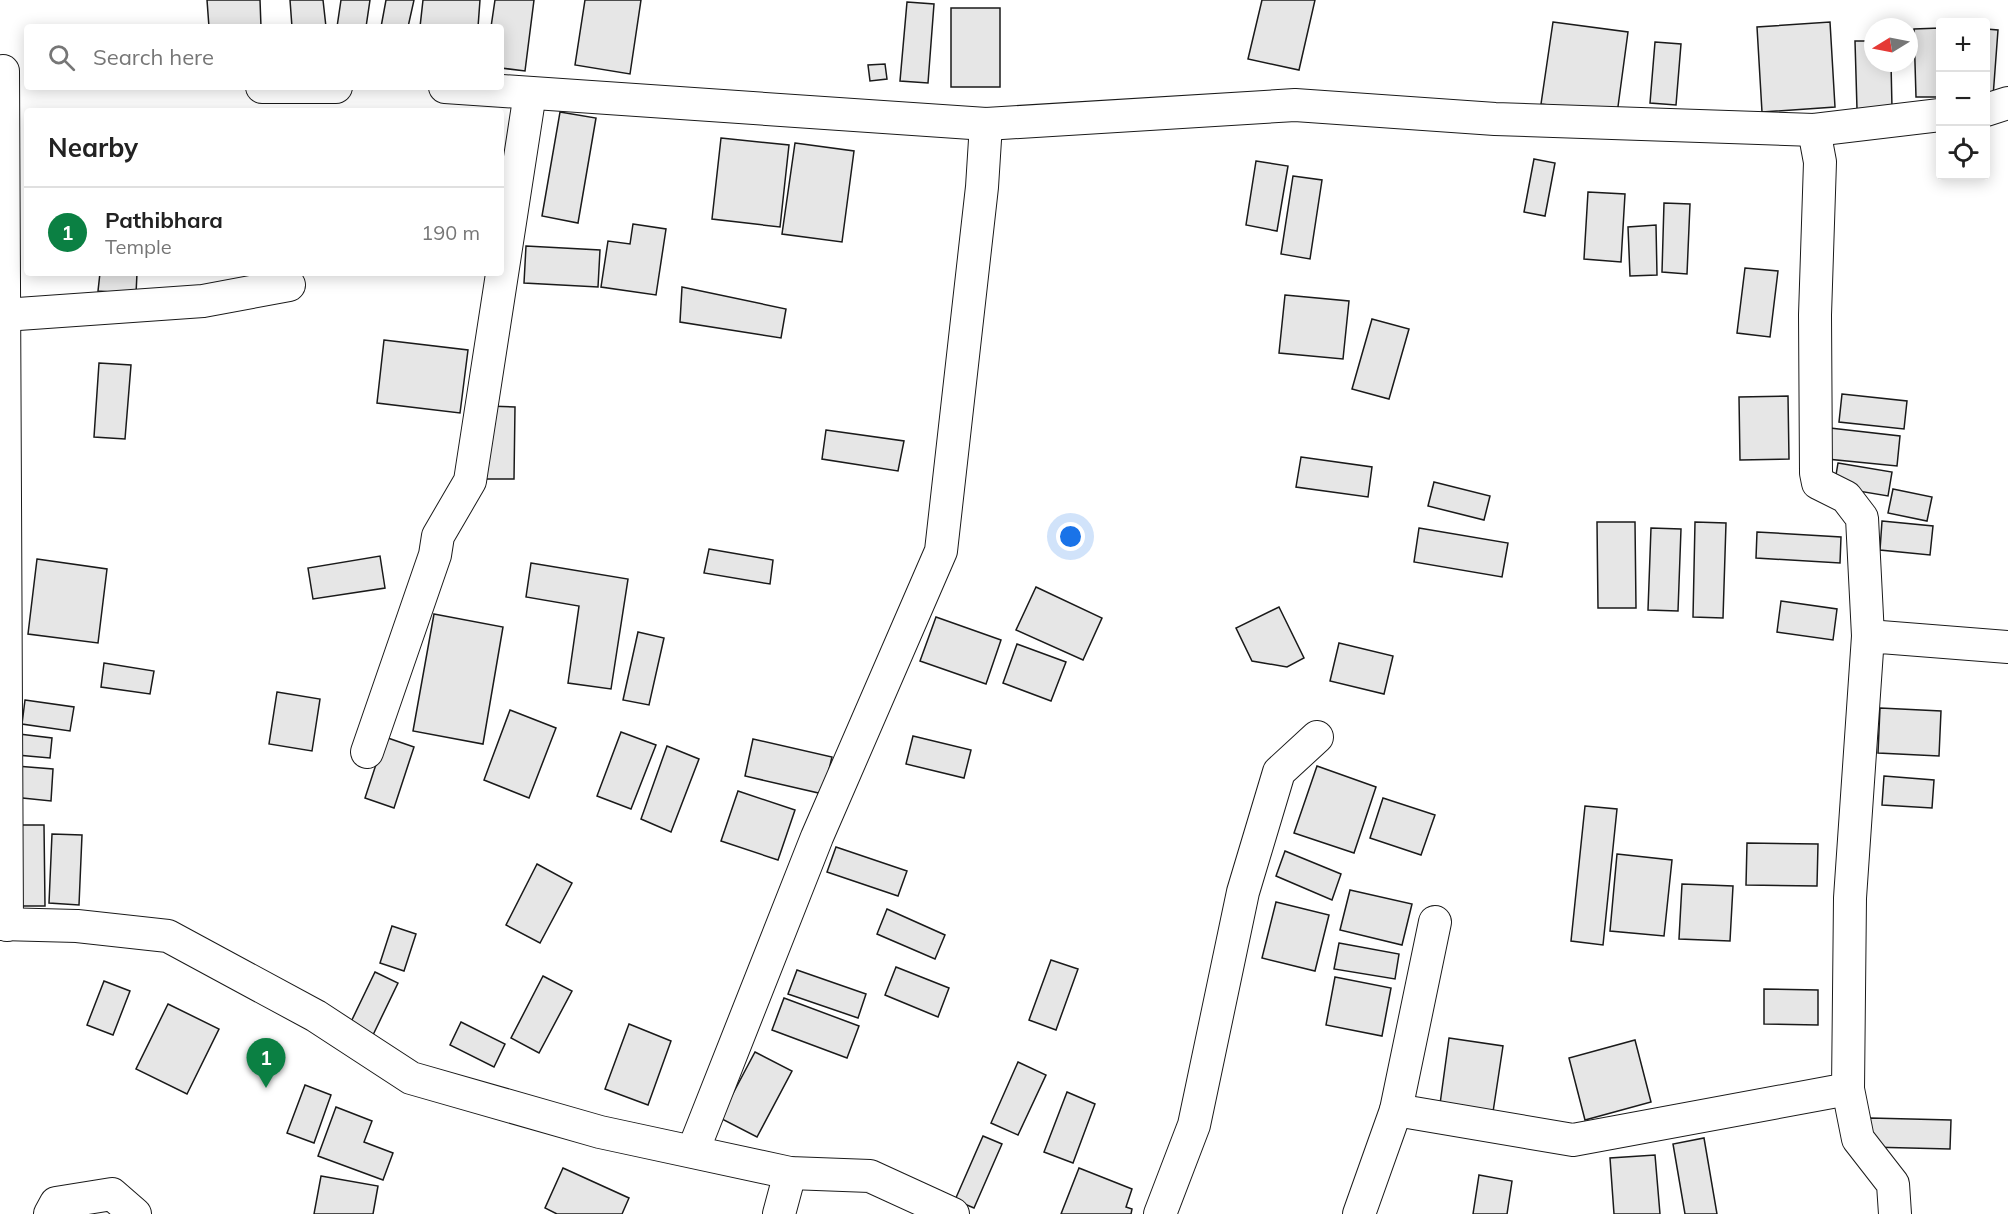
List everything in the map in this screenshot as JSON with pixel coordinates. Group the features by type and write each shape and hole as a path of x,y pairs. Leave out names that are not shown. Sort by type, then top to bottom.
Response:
{"street":[{"path":"10,72 4,315 3,924 78,926 168,936 316,1016 411,1078 600,1132 693,1150 790,1173 870,1176 953,1214"},
{"path":"488,90 986,124 1295,105 1495,119 1814,130 1936,116"},
{"path":"504,261 530,93"},
{"path":"1990,109 2008,103"},
{"path":"693,1150 817,837 941,551 982,187 986,124"},
{"path":"1814,130 1820,162 1815,315 1816,473 1818,483 1846,497 1862,518 1868,636 1850,898 1848,1089 1858,1139 1893,1184 1895,1214"},
{"path":"367,752 435,555 438,536 470,481 502,276"},
{"path":"4,315 203,301 289,285"},
{"path":"1868,636 2008,646"},
{"path":"1160,1214 1194,1125 1243,892 1279,772 1317,737"},
{"path":"1359,1214 1396,1110 1435,922"},
{"path":"1396,1110 1573,1140 1848,1089"},
{"path":"779,1214 790,1173"},
{"path":"50,1214 56,1203 112,1194 135,1214"}],"building":[{"path":"207,0 260,0 261,24 209,24"},
{"path":"290,0 323,0 326,24 292,24"},
{"path":"341,0 370,0 366,24 337,24"},
{"path":"386,0 414,0 409,24 382,24"},
{"path":"423,0 480,0 478,24 420,24"},
{"path":"495,0 534,0 525,71 504,68 504,24 491,24"},
{"path":"585,0 641,0 630,74 575,65"},
{"path":"1262,0 1315,0 1299,70 1248,59"},
{"path":"907,2 934,4 928,83 900,81"},
{"path":"951,8 1000,8 1000,87 951,87"},
{"path":"1553,22 1628,32 1617,114 1541,104"},
{"path":"1830,22 1835,107 1762,112 1757,27"},
{"path":"1936,28 1936,97 1916,97 1918,29"},
{"path":"1990,29 1998,30 1993,97 1990,97"},
{"path":"1855,41 1864,41 1864,72 1891,72 1892,108 1857,109"},
{"path":"1655,42 1681,44 1676,105 1650,103"},
{"path":"885,64 887,79 870,81 868,65"},
{"path":"560,112 596,118 578,223 542,216"},
{"path":"721,138 789,145 780,227 712,219"},
{"path":"795,143 854,151 842,242 782,234"},
{"path":"1534,159 1555,163 1545,216 1524,212"},
{"path":"1256,161 1288,166 1277,231 1246,225"},
{"path":"1293,176 1322,180 1310,259 1281,254"},
{"path":"1588,192 1625,194 1621,262 1584,259"},
{"path":"1664,203 1690,204 1687,274 1662,272"},
{"path":"633,224 666,229 656,295 601,287 608,241 630,244"},
{"path":"1656,225 1657,275 1630,276 1628,227"},
{"path":"526,246 600,250 598,287 524,283"},
{"path":"1745,268 1778,271 1770,337 1737,333"},
{"path":"100,276 137,276 136,294 98,291"},
{"path":"682,287 786,309 781,338 680,322"},
{"path":"1285,295 1349,301 1343,359 1279,353"},
{"path":"1372,319 1409,329 1389,399 1352,389"},
{"path":"384,340 468,350 460,413 377,403"},
{"path":"99,363 131,365 125,439 94,437"},
{"path":"1842,394 1907,401 1904,429 1839,422"},
{"path":"1788,396 1789,459 1740,460 1739,397"},
{"path":"487,406 515,407 514,479 486,479"},
{"path":"1830,428 1900,436 1897,466 1827,459"},
{"path":"826,430 904,441 898,471 822,459"},
{"path":"1301,457 1372,467 1368,497 1296,487"},
{"path":"1838,463 1892,472 1888,496 1834,487"},
{"path":"1434,482 1490,496 1484,520 1428,506"},
{"path":"1893,489 1932,497 1927,521 1888,513"},
{"path":"1882,521 1933,526 1930,555 1880,550"},
{"path":"1597,522 1635,522 1636,608 1598,608"},
{"path":"1695,522 1726,523 1723,618 1693,617"},
{"path":"1419,528 1508,543 1502,577 1414,562"},
{"path":"1651,528 1681,529 1678,611 1648,610"},
{"path":"1757,532 1841,537 1840,563 1756,558"},
{"path":"709,549 773,560 770,584 704,573"},
{"path":"380,556 385,588 313,599 308,568"},
{"path":"37,559 107,569 98,643 28,634"},
{"path":"531,563 628,579 611,689 568,683 579,606 526,597"},
{"path":"1036,587 1102,618 1083,660 1016,630"},
{"path":"1781,601 1837,609 1833,640 1777,632"},
{"path":"1279,607 1304,658 1287,667 1252,661 1236,628"},
{"path":"434,614 503,627 483,744 413,731"},
{"path":"936,617 1001,640 986,684 920,661"},
{"path":"638,632 664,638 649,705 623,700"},
{"path":"1339,643 1393,656 1384,694 1330,681"},
{"path":"1017,644 1066,662 1051,701 1003,683"},
{"path":"104,663 154,671 150,694 101,687"},
{"path":"277,692 320,699 312,751 269,744"},
{"path":"25,700 74,707 70,731 22,724"},
{"path":"1880,708 1941,711 1939,756 1878,753"},
{"path":"510,710 556,728 529,798 484,780"},
{"path":"621,732 656,745 631,809 597,796"},
{"path":"19,734 52,738 50,758 17,755"},
{"path":"913,736 971,750 964,778 906,764"},
{"path":"385,737 414,747 394,808 365,798"},
{"path":"753,739 832,757 823,794 745,776"},
{"path":"667,746 699,759 671,832 641,819"},
{"path":"16,766 53,769 51,801 13,797"},
{"path":"1317,766 1376,787 1354,853 1294,833"},
{"path":"1884,776 1934,780 1932,808 1882,805"},
{"path":"738,791 795,810 778,860 721,841"},
{"path":"1383,798 1435,815 1421,855 1370,838"},
{"path":"1585,806 1617,809 1603,945 1571,941"},
{"path":"21,825 44,825 45,906 22,906"},
{"path":"52,834 82,835 79,905 49,903"},
{"path":"1747,843 1818,844 1817,886 1746,885"},
{"path":"836,847 907,871 898,896 827,872"},
{"path":"1285,851 1341,874 1332,900 1276,876"},
{"path":"1617,854 1672,860 1664,936 1610,931"},
{"path":"537,864 572,883 540,943 506,925"},
{"path":"1682,884 1733,886 1730,941 1679,939"},
{"path":"1350,890 1412,904 1402,945 1340,930"},
{"path":"1276,902 1329,915 1315,971 1262,958"},
{"path":"887,909 945,935 935,959 877,934"},
{"path":"392,926 416,934 404,971 380,963"},
{"path":"1339,943 1399,954 1395,979 1334,969"},
{"path":"1051,960 1078,969 1056,1030 1029,1020"},
{"path":"896,967 949,988 938,1017 885,995"},
{"path":"797,970 866,994 858,1018 788,994"},
{"path":"375,972 398,983 372,1037 349,1026"},
{"path":"543,976 572,991 539,1053 511,1038"},
{"path":"1335,977 1391,988 1382,1036 1326,1025"},
{"path":"104,981 130,991 113,1035 87,1025"},
{"path":"1764,989 1818,990 1818,1025 1764,1024"},
{"path":"784,998 859,1026 847,1058 772,1030"},
{"path":"168,1004 219,1029 187,1094 136,1069"},
{"path":"461,1022 505,1044 494,1067 450,1045"},
{"path":"629,1024 671,1041 648,1105 605,1089"},
{"path":"1449,1038 1503,1046 1493,1112 1440,1104"},
{"path":"1635,1040 1651,1102 1585,1120 1569,1058"},
{"path":"755,1052 792,1071 757,1137 720,1118"},
{"path":"1018,1062 1046,1075 1018,1135 991,1123"},
{"path":"305,1085 331,1095 314,1143 287,1133"},
{"path":"1067,1092 1095,1104 1073,1163 1044,1152"},
{"path":"336,1107 372,1121 364,1142 393,1153 383,1180 318,1156"},
{"path":"1870,1118 1951,1120 1950,1149 1869,1147"},
{"path":"983,1136 1002,1144 974,1208 955,1200"},
{"path":"1704,1138 1717,1214 1685,1214 1673,1144"},
{"path":"1655,1155 1660,1214 1614,1214 1610,1158"},
{"path":"563,1168 629,1198 622,1214 557,1214 545,1208"},
{"path":"1079,1168 1132,1189 1126,1207 1132,1209 1131,1214 1061,1214"},
{"path":"1479,1175 1512,1181 1507,1214 1473,1214"},
{"path":"321,1176 378,1186 373,1214 314,1214"}],"place":[{"name":"Pathibhara","path":"266,1088"}]}
